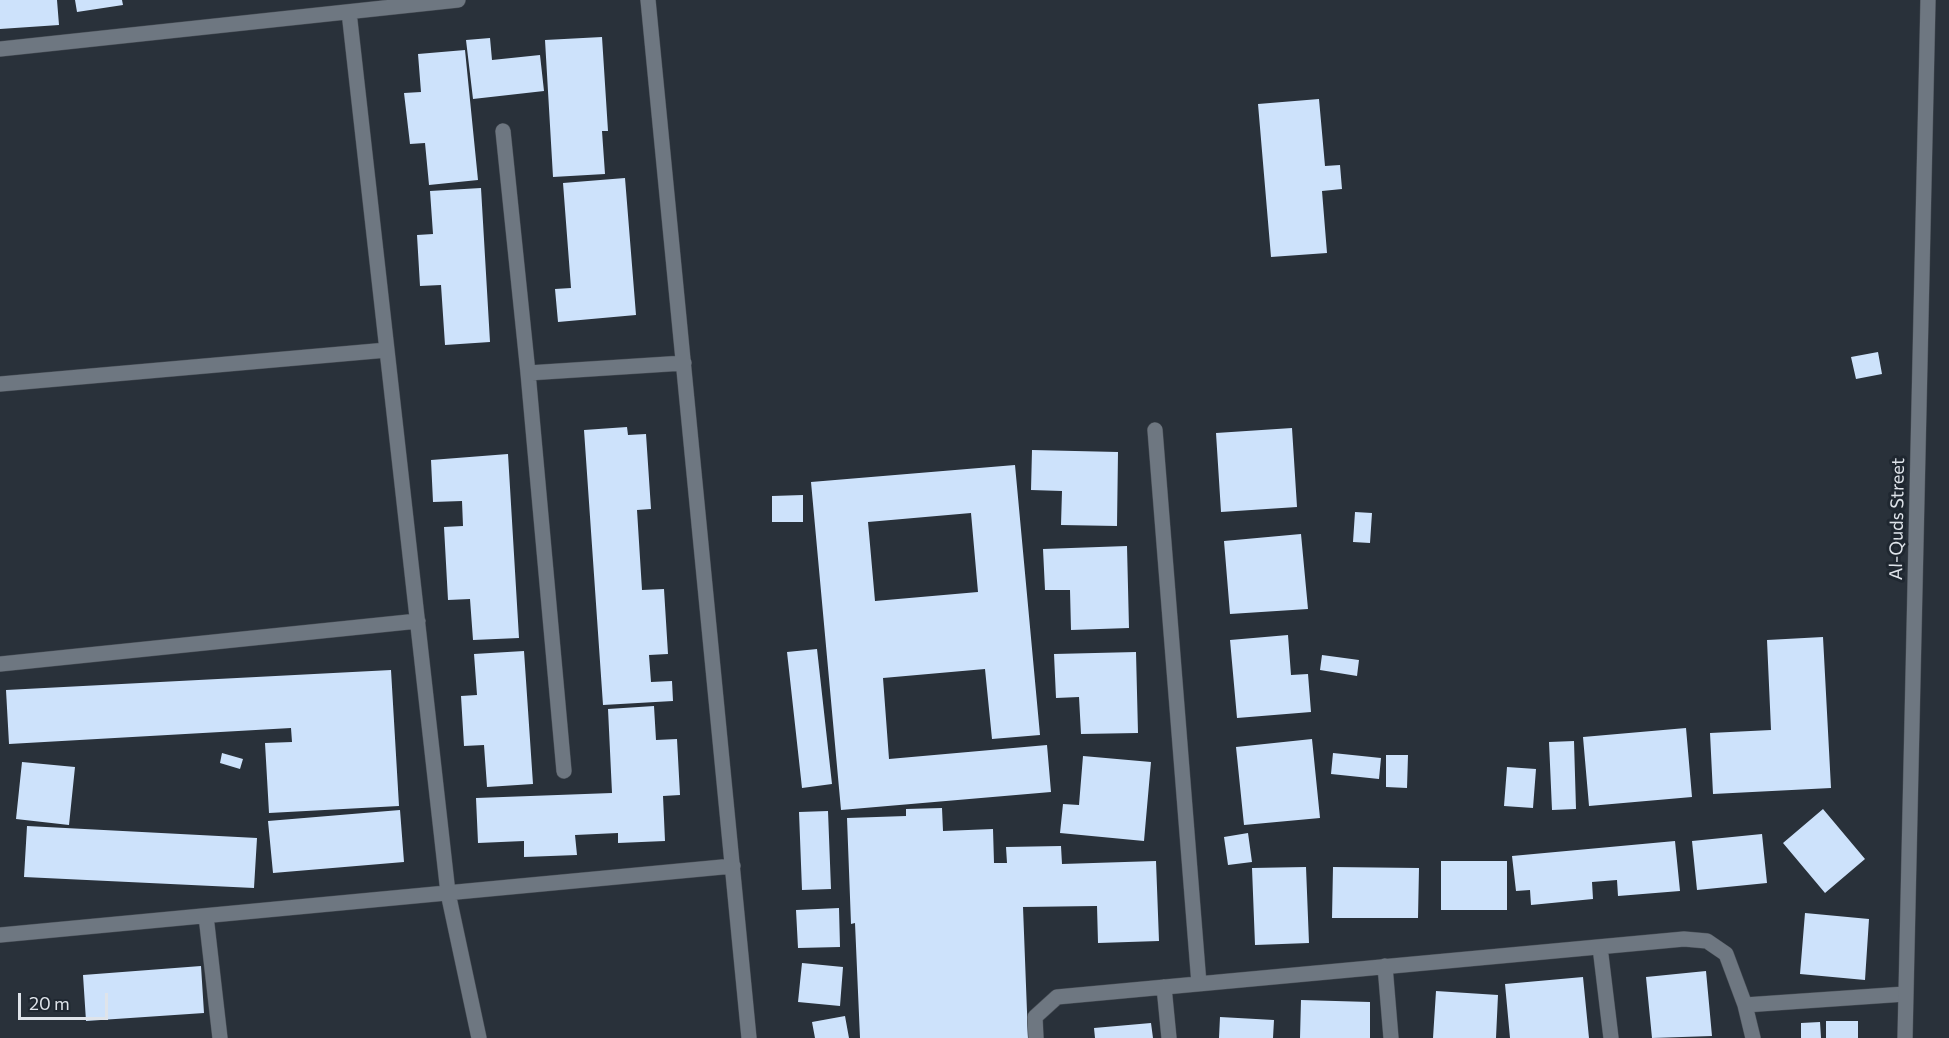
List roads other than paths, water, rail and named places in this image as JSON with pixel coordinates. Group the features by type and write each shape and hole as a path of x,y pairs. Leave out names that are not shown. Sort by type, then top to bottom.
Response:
{"street":[{"path":"0,49 458,0"},
{"path":"648,0 749,1038"},
{"name":"Al-Quds Street","path":"1905,1038 1928,0"},
{"path":"349,12 448,893 478,1038"},
{"path":"503,131 528,373 564,771"},
{"path":"0,384 387,350"},
{"path":"528,373 684,363"},
{"path":"1155,430 1199,984"},
{"path":"0,664 418,621"},
{"path":"0,935 733,866"},
{"path":"206,916 220,1038"},
{"path":"1036,1038 1035,1017 1057,997 1684,939 1707,941 1726,954 1745,1005 1753,1038"},
{"path":"1600,946 1611,1038"},
{"path":"1385,966 1391,1038"},
{"path":"1164,987 1169,1038"},
{"path":"1745,1005 1905,994"}]}
